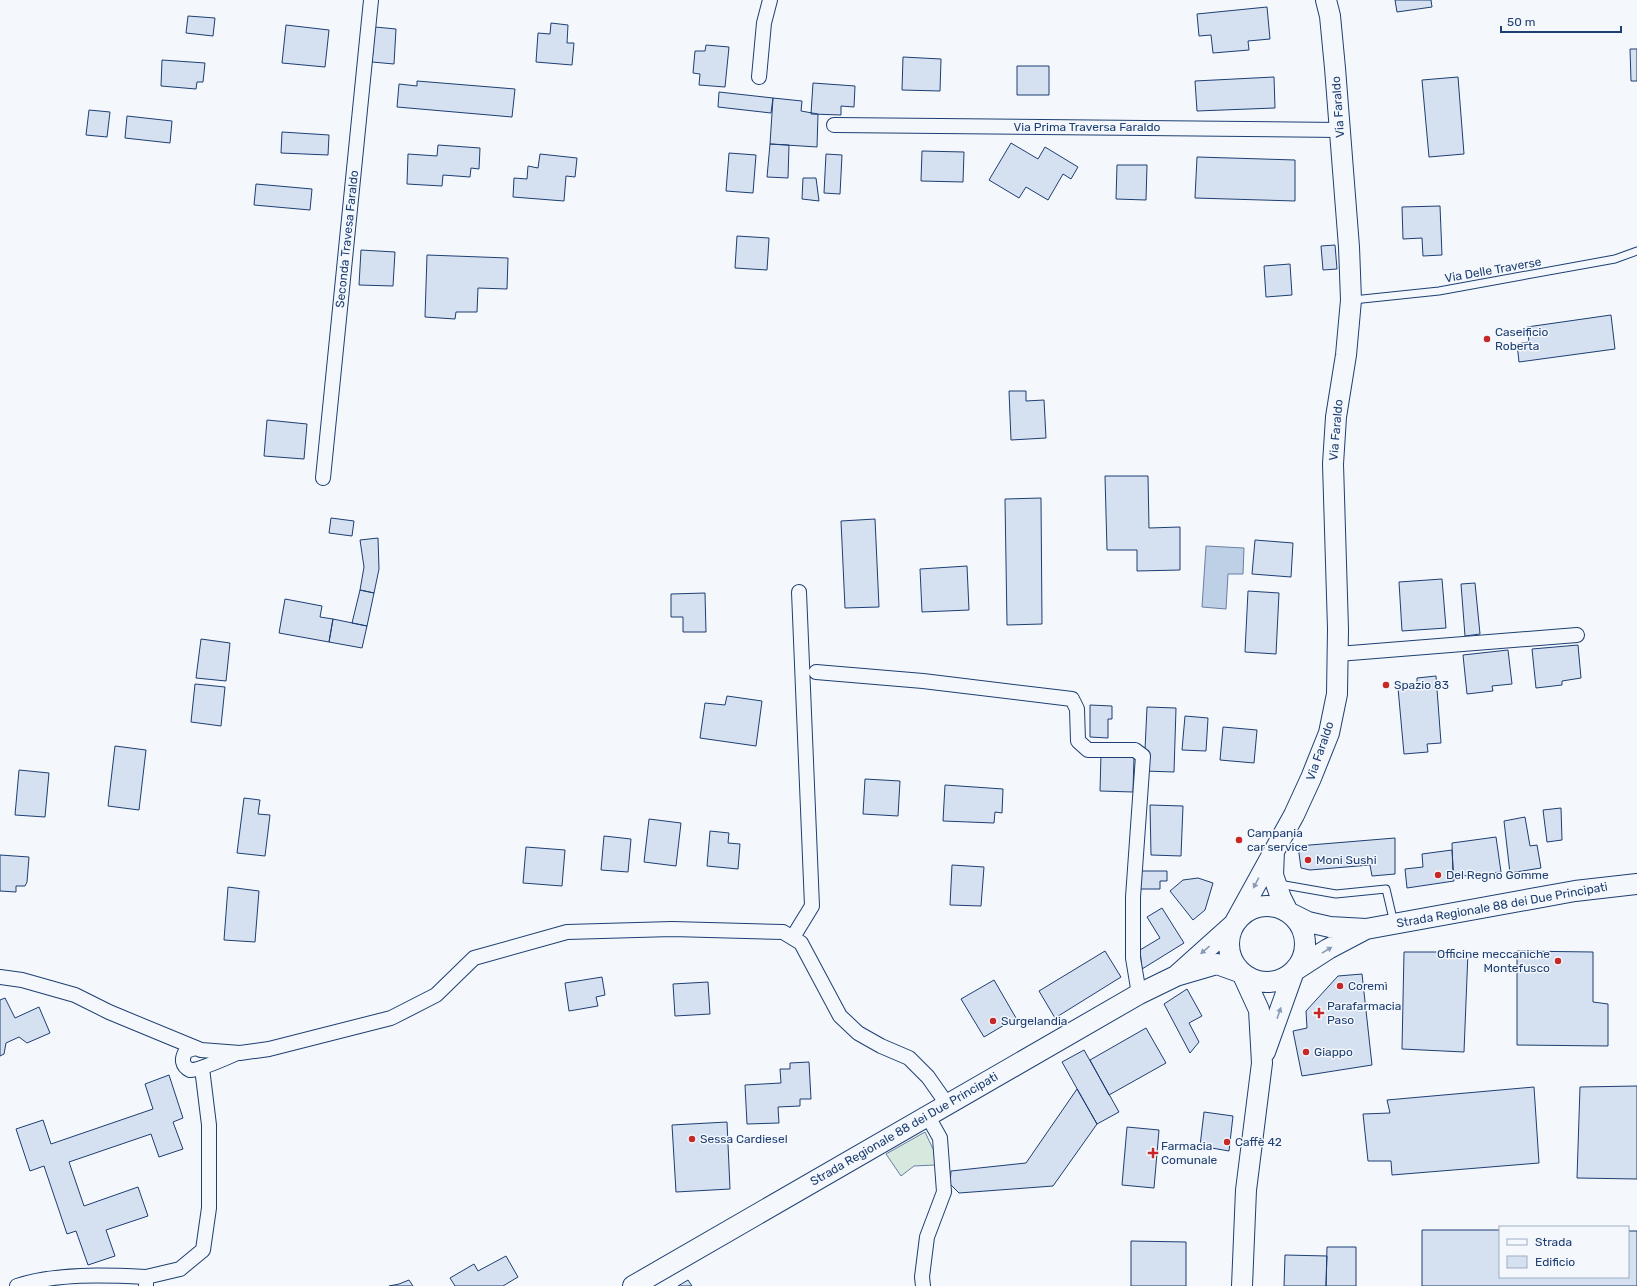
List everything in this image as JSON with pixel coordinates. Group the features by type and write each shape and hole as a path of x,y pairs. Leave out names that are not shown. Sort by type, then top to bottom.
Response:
{"main road":[{"name":"Via Faraldo","path":"1234,924 1294,815 1311,778 1329,734 1337,694 1338,654 1333,464 1336,416 1346,355 1351,300 1349,247 1340,130 1330,16 1326,0"},
{"path":"1275,848 1273,875 1288,912"},
{"name":"Strada Regionale 88 dei Due Principati","path":"1176,976 1244,914 1259,907 1275,907 1308,922 1330,927 1366,928 1575,891 1637,884"},
{"name":"Strada Regionale 88 dei Due Principati","path":"1288,912 1299,924 1305,942 1304,954 1294,971"},
{"path":"1234,924 1230,935 1229,947 1232,959 1242,974 1259,1010 1262,1063 1246,1190 1242,1286"},
{"name":"Strada Regionale 88 dei Due Principati","path":"633,1286 1139,994 1176,976 1217,964 1254,980 1267,982 1278,981 1328,949 1366,928"},
{"path":"1262,1063 1294,971"}],"street":[{"name":"Seconda Travesa Faraldo","path":"323,478 370,0"},
{"path":"759,77 764,23 770,0"},
{"name":"Via Prima Traversa Faraldo","path":"834,125 1340,130"},
{"path":"793,937 812,906 799,592"},
{"path":"1338,654 1577,635"},
{"path":"816,672 923,681 1072,699 1077,709 1078,741 1088,750 1135,750 1143,756 1133,897 1133,958 1139,994"},
{"path":"240,1053 198,1049 186,1051 183,1058 184,1065 199,1068 240,1053 269,1049 391,1018 436,995 474,958 568,932 672,929 783,932 801,943 840,1016 858,1033 881,1046 909,1058 928,1078 947,1104"},
{"path":"0,977 22,980 75,996 198,1049 206,1059 199,1068 209,1125 209,1208 203,1250 180,1269 146,1282 113,1275 35,1280 17,1286"},
{"path":"157,1032 183,1058"},
{"path":"923,1286 922,1277 927,1237 944,1192 940,1138 927,1115"}],"lane":[{"name":"Via Delle Traverse","path":"1351,300 1447,290 1615,259 1637,251"},
{"path":"1276,883 1336,894 1386,889 1394,923"}],"shaded area":[{"path":"925,1132 934,1151 935,1165 914,1166 901,1176 886,1154"}],"water":[{"path":"1206,546 1244,548 1243,574 1228,574 1226,609 1202,607"}],"building":[{"path":"1395,0 1431,0 1432,7 1397,12"},
{"path":"1267,7 1270,39 1248,41 1249,50 1213,53 1211,35 1199,36 1197,14"},
{"path":"188,16 215,18 213,36 186,33"},
{"path":"551,23 568,25 567,43 574,43 572,65 536,62 538,33 550,34"},
{"path":"286,25 329,30 325,67 282,63"},
{"path":"375,27 396,29 394,64 372,62"},
{"path":"706,45 729,47 725,87 699,85 700,74 693,73 695,51 705,51"},
{"path":"1630,49 1637,49 1637,81 1631,81"},
{"path":"903,57 941,59 940,91 902,90"},
{"path":"162,60 205,63 203,82 197,82 196,89 161,86"},
{"path":"1017,66 1049,66 1049,95 1017,95"},
{"path":"1274,77 1275,108 1197,111 1195,81"},
{"path":"1458,77 1464,154 1429,157 1422,80"},
{"path":"417,81 515,89 512,117 397,107 399,84 417,86"},
{"path":"813,83 855,86 854,107 841,106 841,115 811,114"},
{"path":"719,92 773,98 771,113 718,107"},
{"path":"773,98 802,101 801,111 818,114 817,147 770,144"},
{"path":"89,110 110,112 107,137 86,135"},
{"path":"127,116 172,121 170,143 125,138"},
{"path":"282,132 329,135 328,155 281,153"},
{"path":"1011,143 1038,159 1045,147 1078,167 1071,179 1063,174 1048,200 1026,187 1019,198 989,180"},
{"path":"770,144 789,145 788,178 767,177"},
{"path":"438,145 480,148 479,169 471,168 470,177 443,175 442,186 407,184 408,154 437,156"},
{"path":"922,151 964,152 963,182 921,181"},
{"path":"729,153 756,155 753,193 726,191"},
{"path":"540,154 577,158 575,177 566,176 564,201 513,197 514,178 527,179 528,166 538,168"},
{"path":"826,154 842,155 840,194 824,193"},
{"path":"1197,157 1295,160 1295,201 1195,198"},
{"path":"1117,165 1147,165 1146,200 1116,199"},
{"path":"803,178 816,178 819,201 802,199"},
{"path":"256,184 312,189 310,210 254,205"},
{"path":"1440,206 1442,255 1423,256 1422,238 1403,239 1402,207"},
{"path":"737,236 769,238 767,270 735,268"},
{"path":"1335,245 1337,269 1323,270 1321,246"},
{"path":"361,250 395,252 393,286 359,285"},
{"path":"427,255 508,258 507,289 478,288 477,312 456,312 455,319 425,317"},
{"path":"1290,264 1292,295 1266,297 1264,266"},
{"path":"1611,315 1615,349 1519,362 1517,344 1529,342 1527,327"},
{"path":"1009,391 1026,391 1026,401 1044,400 1046,438 1011,440"},
{"path":"267,420 307,424 304,459 264,456"},
{"path":"1105,476 1148,476 1149,528 1180,527 1180,570 1137,571 1137,550 1107,550"},
{"path":"1041,498 1042,624 1007,625 1005,499"},
{"path":"331,518 354,521 352,536 329,533"},
{"path":"875,519 879,607 845,608 841,521"},
{"path":"378,538 379,569 374,593 360,590 364,567 360,540"},
{"path":"1255,540 1293,543 1291,577 1252,574"},
{"path":"967,566 969,610 922,612 920,569"},
{"path":"1442,579 1446,628 1402,631 1399,582"},
{"path":"1475,583 1480,634 1465,636 1461,584"},
{"path":"360,590 374,593 367,626 352,623"},
{"path":"1248,591 1279,593 1276,654 1245,652"},
{"path":"705,593 706,632 683,632 683,617 671,617 671,594"},
{"path":"285,599 322,606 320,617 333,619 329,642 279,633"},
{"path":"333,619 367,626 362,648 329,642"},
{"path":"201,639 230,643 226,681 196,678"},
{"path":"1578,645 1581,678 1562,681 1562,685 1536,688 1532,649"},
{"path":"1508,650 1512,684 1492,686 1493,691 1467,694 1463,655"},
{"path":"1436,676 1441,743 1427,744 1428,752 1404,754 1398,688 1417,686 1417,678"},
{"path":"195,684 225,687 221,726 191,722"},
{"path":"727,696 762,701 756,746 700,738 705,703 725,705"},
{"path":"1090,705 1112,706 1112,719 1108,719 1108,738 1090,737"},
{"path":"1147,707 1176,708 1174,772 1144,771"},
{"path":"1185,716 1208,718 1206,751 1182,750"},
{"path":"1223,727 1257,730 1254,763 1220,760"},
{"path":"115,746 146,750 139,810 108,806"},
{"path":"1101,754 1134,756 1133,792 1100,791"},
{"path":"19,770 49,773 45,817 15,815"},
{"path":"865,779 900,781 898,816 863,814"},
{"path":"945,785 1003,789 1002,813 995,812 994,823 943,821"},
{"path":"244,798 260,800 258,814 270,815 265,856 237,853"},
{"path":"1150,805 1183,806 1181,856 1151,855"},
{"path":"1561,808 1562,840 1547,842 1543,810"},
{"path":"1525,817 1530,846 1537,845 1541,868 1510,873 1504,821"},
{"path":"649,819 681,823 676,866 644,862"},
{"path":"710,831 729,833 728,843 740,844 738,869 707,866"},
{"path":"604,836 631,839 628,872 601,870"},
{"path":"1496,837 1501,872 1453,877 1452,843"},
{"path":"1395,838 1395,874 1372,876 1370,865 1310,870 1301,868 1298,846"},
{"path":"526,847 565,850 562,886 523,883"},
{"path":"1452,850 1454,881 1407,888 1405,869 1423,867 1422,854"},
{"path":"0,855 29,857 27,882 25,886 16,886 16,892 0,891"},
{"path":"952,865 984,867 981,906 950,905"},
{"path":"1140,871 1167,871 1167,881 1160,881 1160,889 1140,889"},
{"path":"1198,878 1213,883 1205,910 1193,920 1170,891 1183,880"},
{"path":"228,887 259,891 255,942 224,940"},
{"path":"1162,908 1184,943 1142,969 1140,950 1160,938 1147,917"},
{"path":"1105,951 1121,977 1055,1018 1039,991"},
{"path":"1517,951 1593,952 1593,1002 1608,1004 1608,1046 1517,1045"},
{"path":"1404,952 1468,952 1464,1052 1402,1049"},
{"path":"1362,974 1372,1065 1302,1076 1293,1031 1307,1028 1306,1011 1338,976"},
{"path":"602,977 605,995 596,997 598,1006 569,1011 565,983"},
{"path":"994,980 1016,1018 984,1037 961,999"},
{"path":"708,982 710,1014 675,1016 673,984"},
{"path":"1187,989 1202,1016 1189,1023 1199,1042 1190,1053 1164,1004"},
{"path":"5,998 15,1018 39,1007 50,1033 27,1043 19,1037 6,1043 4,1054 0,1056 0,1000"},
{"path":"1146,1028 1166,1063 1109,1095 1090,1060"},
{"path":"1084,1050 1119,1112 1097,1124 1062,1062"},
{"path":"809,1062 811,1099 800,1099 800,1106 778,1107 779,1123 747,1124 745,1085 781,1083 780,1069 790,1069 790,1063"},
{"path":"169,1075 183,1118 173,1122 183,1149 159,1157 151,1134 69,1162 84,1206 138,1187 148,1216 106,1230 115,1256 88,1265 76,1231 67,1234 44,1166 30,1171 16,1129 43,1120 51,1144 153,1109 145,1084"},
{"path":"1637,1086 1637,1179 1577,1178 1580,1087"},
{"path":"1534,1087 1539,1163 1392,1175 1391,1161 1368,1161 1363,1114 1390,1113 1387,1100"},
{"path":"1077,1089 1097,1124 1053,1186 959,1193 950,1184 951,1171 1026,1163"},
{"path":"1204,1112 1233,1116 1229,1151 1200,1146"},
{"path":"727,1122 730,1189 676,1192 672,1125"},
{"path":"1127,1127 1159,1130 1154,1188 1122,1185"},
{"path":"1422,1230 1499,1230 1499,1278 1629,1278 1629,1231 1637,1231 1637,1286 1422,1286"},
{"path":"1131,1241 1186,1242 1186,1286 1131,1286"},
{"path":"1327,1247 1356,1247 1356,1286 1326,1286"},
{"path":"1285,1255 1327,1256 1326,1286 1284,1286"},
{"path":"506,1256 518,1277 503,1286 455,1286 450,1278 474,1264 478,1271"},
{"path":"409,1280 413,1286 389,1286 399,1284"},
{"path":"688,1280 692,1286 678,1286"}],"place":[{"name":"Caseificio Roberta","path":"1487,339"},
{"name":"Spazio 83","path":"1386,685"},
{"name":"Campania car service","path":"1239,840"},
{"name":"Moni Sushi","path":"1308,860"},
{"name":"Del Regno Gomme","path":"1438,875"},
{"name":"Officine meccaniche Montefusco","path":"1558,961"},
{"name":"Coremì","path":"1340,986"},
{"name":"Parafarmacia Paso","path":"1319,1013"},
{"name":"Surgelandia","path":"993,1021"},
{"name":"Giappo","path":"1306,1052"},
{"name":"Sessa Cardiesel","path":"692,1139"},
{"name":"Caffè 42","path":"1227,1142"},
{"name":"Farmacia Comunale","path":"1153,1153"}]}
